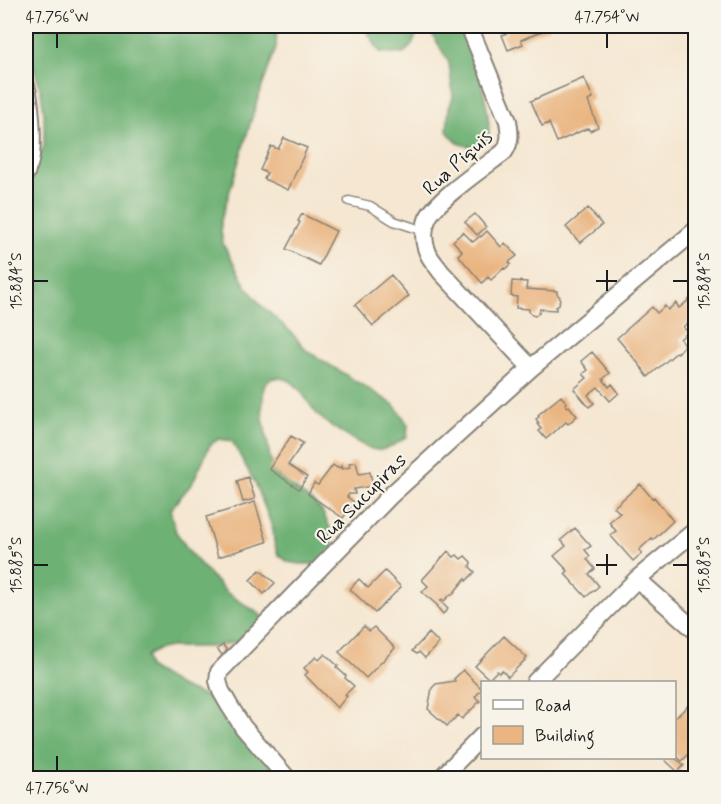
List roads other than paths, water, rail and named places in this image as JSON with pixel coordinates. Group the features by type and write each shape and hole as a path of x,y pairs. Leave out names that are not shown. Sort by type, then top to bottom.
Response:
{"street":[{"name":"Rua Piquis","path":"424,231 427,219 435,208 504,152 510,137 508,121 469,26"},
{"path":"26,86 32,154 26,173"},
{"name":"Rua Sucupiras","path":"287,778 243,727 220,690 219,672 391,495 531,368 696,230"},
{"path":"424,231 428,255 441,272 531,368"},
{"path":"536,681 637,579 696,530"},
{"path":"637,579 696,631"},
{"path":"441,778 481,738"}],"lane":[{"path":"349,201 370,206 393,221 424,231"}]}
